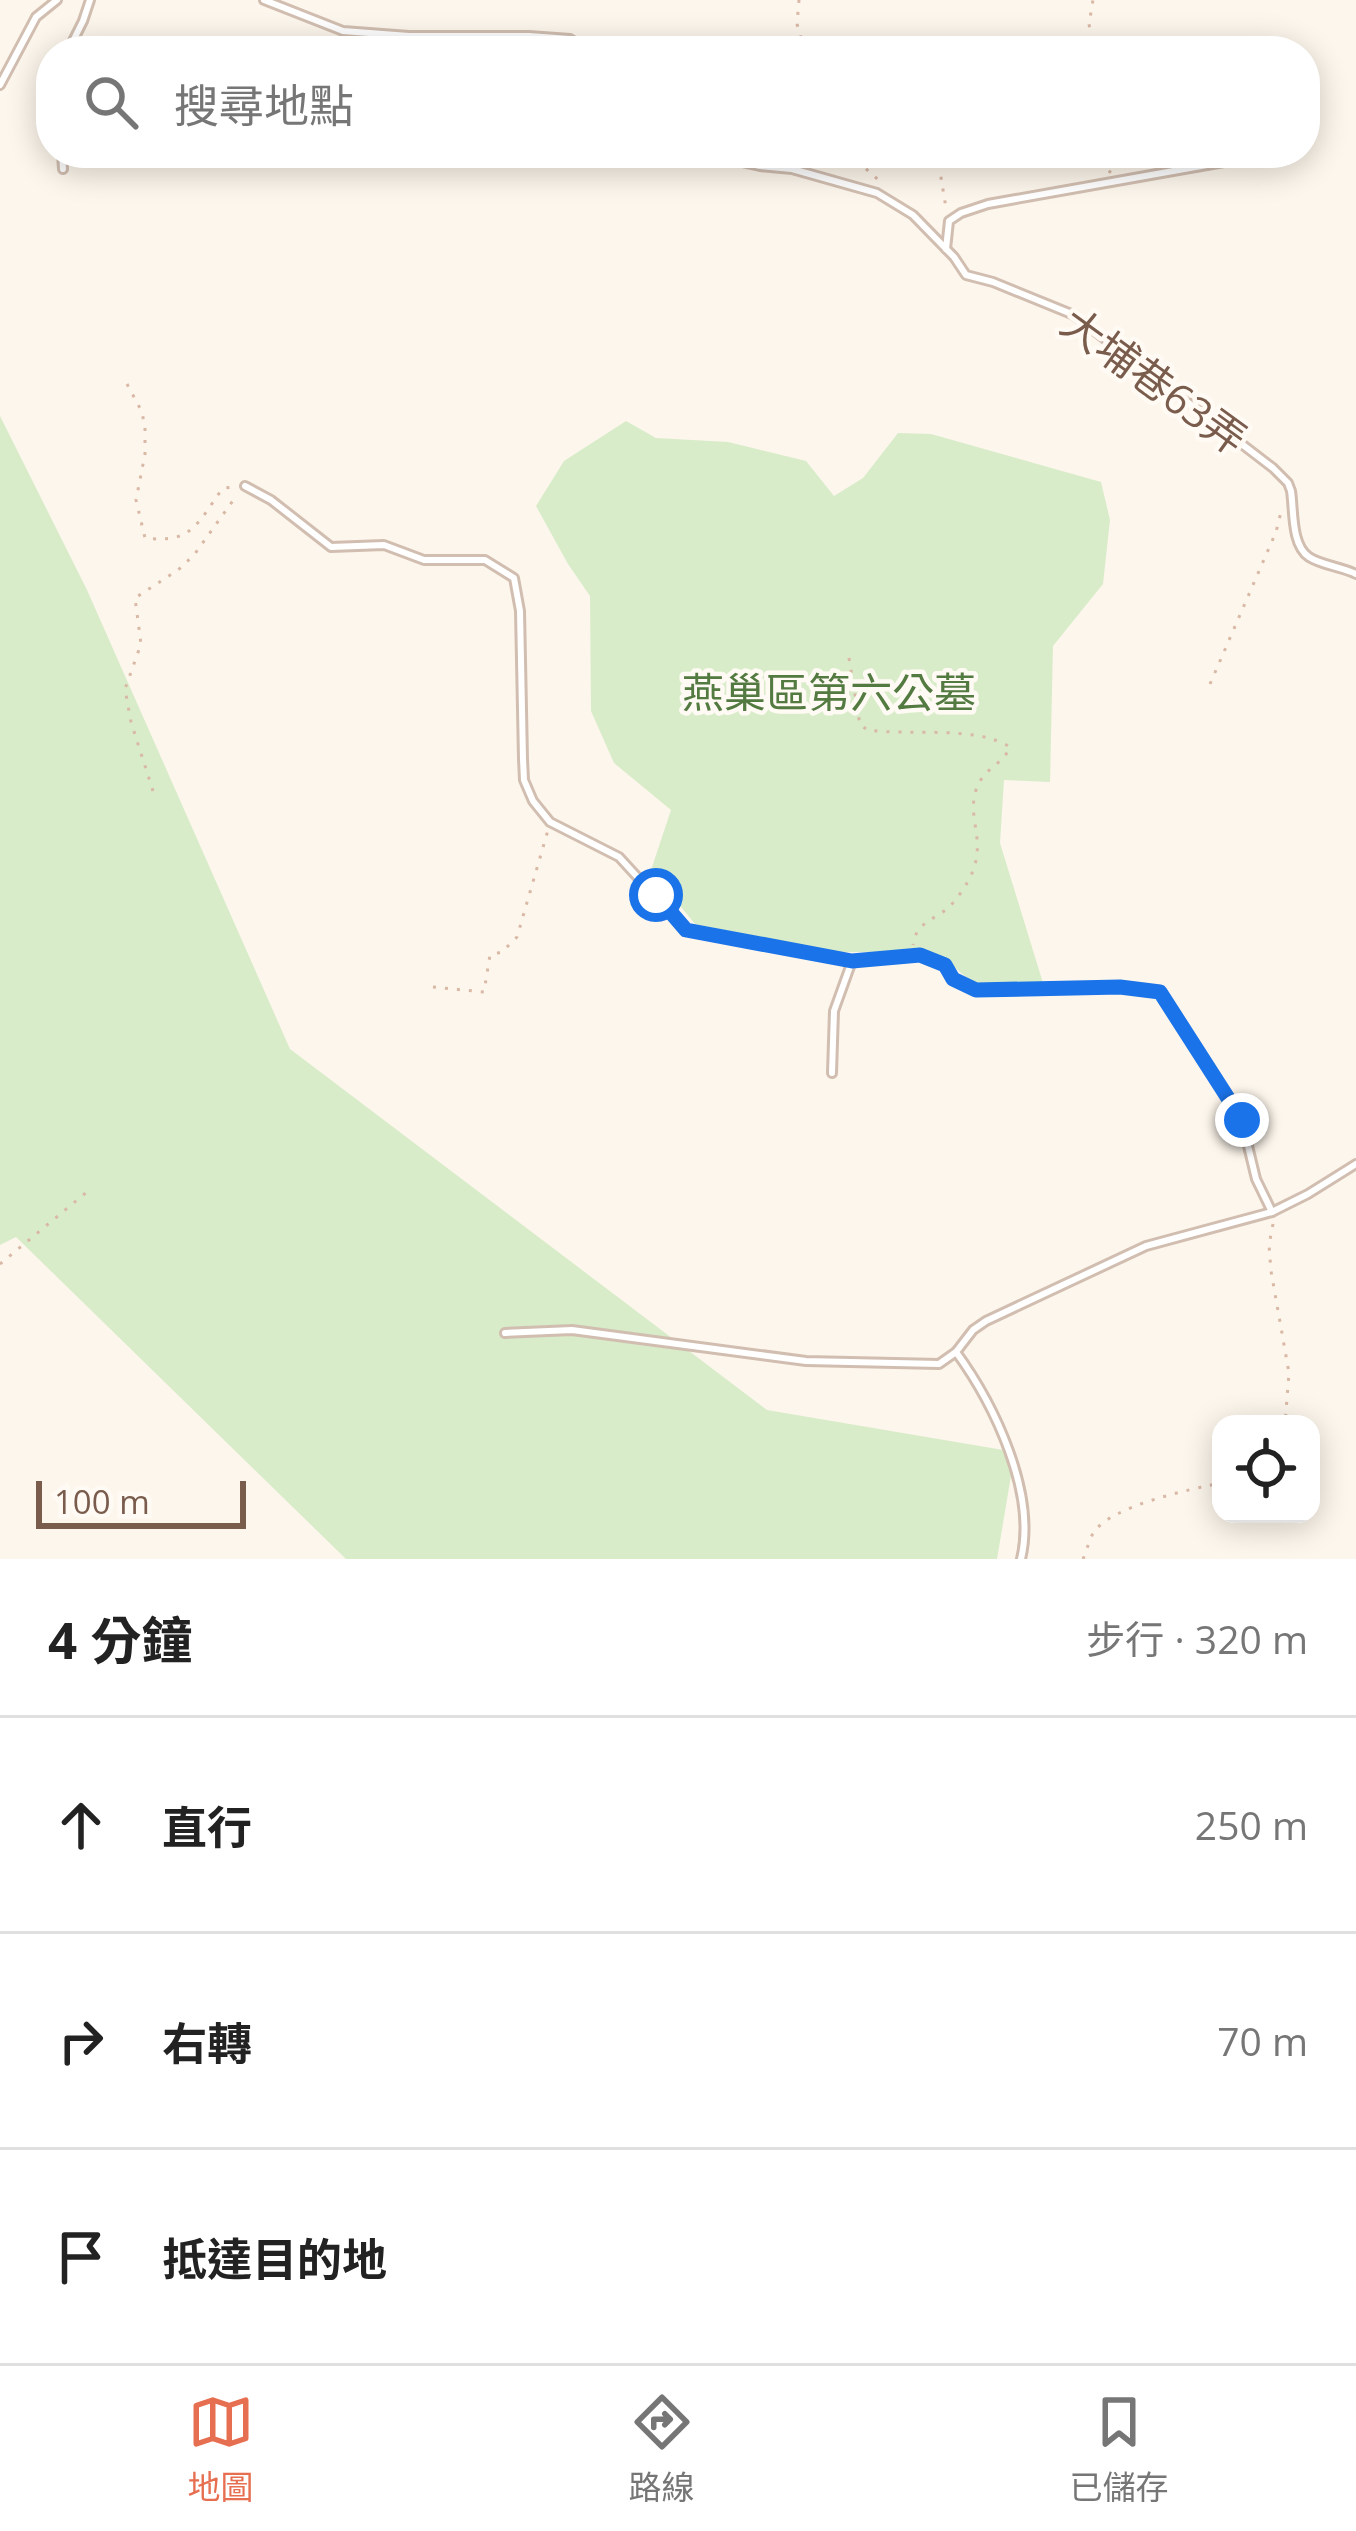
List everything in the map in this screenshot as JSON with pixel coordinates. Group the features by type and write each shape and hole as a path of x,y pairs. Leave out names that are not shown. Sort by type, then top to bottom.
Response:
{"lane":[{"path":"0,85 35,17 57,0"},
{"path":"76,36 90,0"},
{"path":"264,0 343,31 529,36"},
{"name":"大埔巷63弄","path":"781,168 877,193 913,214 967,275 1073,315 1273,468 1288,483 1303,551 1310,558 1356,574"},
{"path":"946,249 949,221 988,204 1191,168"},
{"path":"245,486 271,500 331,547 384,545 424,560 485,560 514,578 520,611 524,779 532,801 550,822 619,857 686,930 852,961 920,955 945,965 953,979 976,990 1120,987 1160,992 1242,1120 1256,1179 1273,1212"},
{"path":"832,1073 834,1010 852,961"},
{"path":"506,1333 572,1330 806,1361 939,1364 986,1321 1146,1246 1273,1212 1356,1164"},
{"path":"956,1352 982,1388 1014,1459 1022,1514 1021,1559"}],"path":[{"path":"799,0 801,36"},
{"path":"1091,36 1093,0"},
{"path":"940,168 949,221"},
{"path":"1102,184 1112,168"},
{"path":"127,385 145,428 146,454 136,500 145,538 165,541 187,535 223,488 245,486"},
{"path":"1210,684 1276,532 1288,483"},
{"path":"153,791 125,689 140,644 135,598 194,555 245,486"},
{"path":"849,658 860,725 868,730 940,733 1010,747 1007,756 986,770 974,794 978,859 968,881 950,906 920,927 914,936 913,956"},
{"path":"434,987 484,992 490,955 502,952 517,937 550,822"},
{"path":"0,1264 88,1191"},
{"path":"1273,1212 1269,1245 1289,1373 1286,1415"},
{"path":"1083,1559 1096,1528 1153,1500 1212,1485"}],"green space":[{"path":"0,416 87,590 290,1049 767,1410 1015,1452 997,1559 346,1559 16,1237 0,1245"},
{"name":"燕巢區第六公墓","path":"626,421 656,438 728,442 806,461 834,496 863,478 898,433 931,434 1101,482 1110,520 1103,584 1053,646 1050,782 1004,780 1000,843 1043,983 987,985 928,952 831,952 695,924 651,870 671,810 614,763 591,711 590,596 536,506 564,461"}],"route":[{"path":"656,895 686,930 852,961 920,955 945,965 953,979 976,990 1120,987 1160,992 1242,1120"}]}
